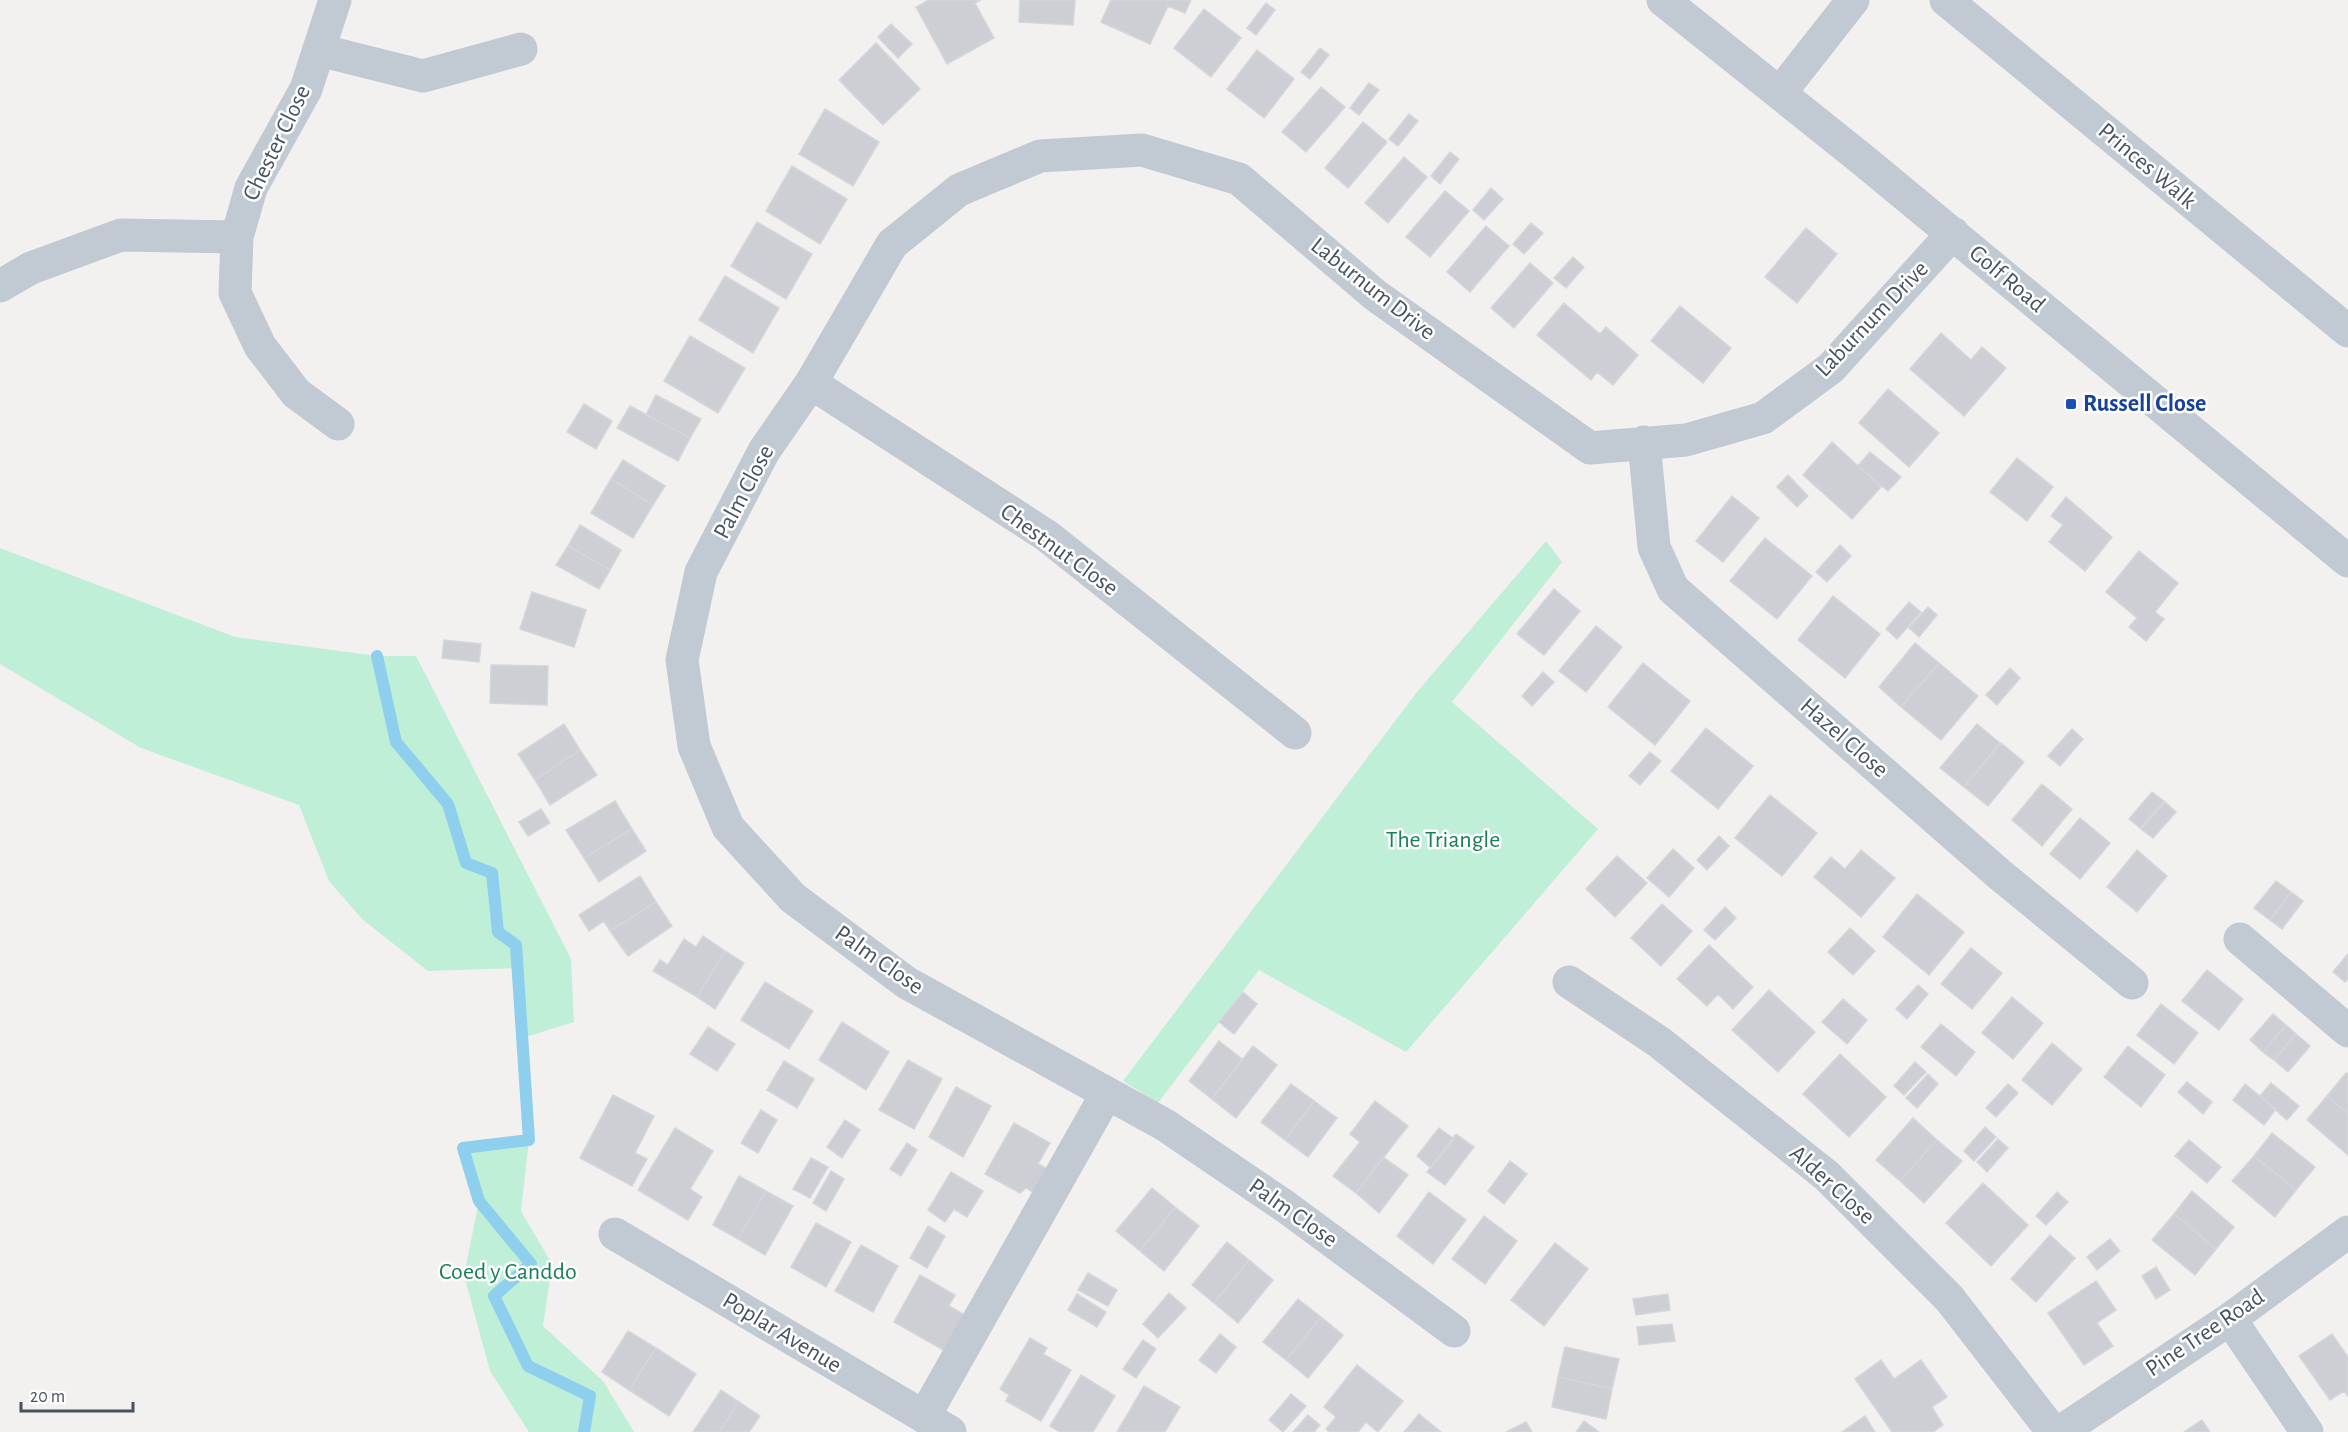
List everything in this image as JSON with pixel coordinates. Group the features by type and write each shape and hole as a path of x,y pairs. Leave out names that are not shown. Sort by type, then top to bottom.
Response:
{"street":[{"name":"Chester Close","path":"335,0 306,89 251,188 237,237 235,293 260,345 296,393 338,424"},
{"name":"Golf Road","path":"1663,0 1953,233 2348,561"},
{"path":"1780,93 1853,0"},
{"name":"Princes Walk","path":"1946,0 2348,331"},
{"path":"319,50 423,76 521,49"},
{"name":"Laburnum Drive","path":"811,384 892,244 959,190 1040,156 1142,150 1239,179 1375,295 1590,448 1686,440 1763,418 1832,368 1953,233"},
{"path":"0,286 31,268 121,235 237,237"},
{"name":"Chestnut Close","path":"811,384 1047,536 1295,733"},
{"name":"Palm Close","path":"811,384 764,451 701,572 682,660 694,746 728,827 793,898 907,983 1165,1125 1286,1207 1454,1331"},
{"name":"Hazel Close","path":"1644,442 1654,548 1673,589 1999,874 2132,983"},
{"path":"2240,939 2348,1030"},
{"name":"Alder Close","path":"1569,982 1659,1042 1827,1176 1948,1298 2053,1432"},
{"path":"937,1425 1107,1093"},
{"name":"Pine Tree Road","path":"2060,1432 2230,1319 2348,1232"},
{"name":"Poplar Avenue","path":"615,1234 937,1425"},
{"path":"2230,1319 2307,1432"}],"green space":[{"name":"The Triangle","path":"1546,541 1562,562 1452,702 1598,829 1406,1052 1259,970 1158,1103 1123,1081 1417,692"},
{"path":"0,548 235,637 377,656 416,656 571,959 574,1022 522,1038 518,968 428,971 363,920 329,881 299,805 141,748 0,664"},
{"name":"Coed y Canddo","path":"529,1140 521,1211 552,1264 543,1326 603,1381 634,1432 529,1432 490,1371 464,1275 479,1201 463,1148"}],"building":[{"path":"929,0 981,0 975,3 994,38 947,64 916,7"},
{"path":"1020,0 1075,0 1073,25 1019,22"},
{"path":"1111,0 1191,0 1185,13 1168,6 1150,44 1101,22"},
{"path":"1266,3 1275,10 1256,35 1247,28"},
{"path":"1204,9 1241,38 1211,77 1174,48"},
{"path":"891,24 912,44 898,58 878,37"},
{"path":"876,43 920,89 883,125 839,80"},
{"path":"1320,48 1329,55 1310,79 1301,72"},
{"path":"1257,50 1294,79 1264,118 1227,89"},
{"path":"1369,83 1379,90 1359,115 1350,108"},
{"path":"1321,87 1345,107 1306,152 1282,132"},
{"path":"825,109 879,142 853,186 799,154"},
{"path":"1409,114 1418,121 1398,146 1389,139"},
{"path":"1363,122 1387,142 1348,188 1325,168"},
{"path":"1450,152 1459,159 1440,184 1431,176"},
{"path":"1404,157 1427,177 1388,223 1365,203"},
{"path":"792,166 847,199 820,244 766,211"},
{"path":"1491,188 1503,199 1484,220 1473,210"},
{"path":"1445,191 1469,211 1430,257 1406,237"},
{"path":"757,222 812,254 786,299 731,266"},
{"path":"1531,223 1543,233 1524,254 1513,244"},
{"path":"1486,226 1509,246 1470,292 1447,272"},
{"path":"1806,228 1837,254 1797,303 1765,277"},
{"path":"1573,257 1584,267 1566,288 1554,278"},
{"path":"1530,263 1553,283 1514,328 1491,308"},
{"path":"725,276 779,308 753,353 699,320"},
{"path":"1564,303 1600,334 1606,327 1638,355 1613,385 1597,372 1591,380 1537,335"},
{"path":"1680,306 1731,348 1703,383 1651,341"},
{"path":"1941,333 1971,360 1982,347 2006,368 1964,416 1910,369"},
{"path":"690,336 745,368 718,413 664,381"},
{"path":"1888,389 1939,433 1909,467 1859,423"},
{"path":"656,395 701,419 690,438 646,415"},
{"path":"584,404 612,421 596,449 567,432"},
{"path":"630,406 690,438 678,461 617,428"},
{"path":"1832,442 1881,487 1852,519 1803,475"},
{"path":"1870,452 1901,477 1888,491 1858,466"},
{"path":"2017,458 2053,487 2027,521 1990,492"},
{"path":"623,460 665,486 653,505 611,479"},
{"path":"1788,475 1808,496 1797,507 1777,487"},
{"path":"611,479 653,505 633,538 591,513"},
{"path":"1732,496 1759,518 1723,562 1696,541"},
{"path":"2066,497 2112,537 2085,571 2049,542 2063,525 2051,516"},
{"path":"580,525 621,550 610,570 568,546"},
{"path":"1765,538 1812,576 1777,619 1730,581"},
{"path":"1840,545 1851,556 1827,582 1816,572"},
{"path":"568,546 610,570 599,589 556,565"},
{"path":"2139,551 2178,583 2155,612 2164,619 2146,641 2129,627 2137,618 2106,592"},
{"path":"1554,589 1580,611 1544,655 1517,634"},
{"path":"532,592 586,610 574,647 520,629"},
{"path":"1833,596 1880,634 1845,678 1798,640"},
{"path":"1909,602 1921,612 1897,639 1886,629"},
{"path":"1928,607 1937,615 1919,637 1909,628"},
{"path":"1596,626 1622,647 1586,692 1559,671"},
{"path":"444,640 481,644 479,662 442,658"},
{"path":"1915,643 1939,663 1901,707 1879,687"},
{"path":"1643,663 1690,701 1655,745 1608,707"},
{"path":"1939,663 1978,696 1941,740 1901,707"},
{"path":"491,665 548,666 547,705 490,703"},
{"path":"2010,668 2020,678 1997,705 1986,695"},
{"path":"1543,672 1554,682 1532,706 1522,696"},
{"path":"564,724 580,750 535,780 518,754"},
{"path":"1977,724 2000,743 1964,787 1940,768"},
{"path":"1706,728 1753,766 1718,809 1671,771"},
{"path":"2072,729 2083,739 2060,766 2048,756"},
{"path":"2001,743 2024,762 1988,806 1964,787"},
{"path":"580,750 597,775 550,805 535,780"},
{"path":"1650,752 1661,761 1640,785 1629,776"},
{"path":"2042,784 2072,809 2042,846 2012,820"},
{"path":"2152,792 2164,801 2140,828 2129,819"},
{"path":"1770,795 1817,833 1782,876 1735,838"},
{"path":"615,801 632,829 584,858 566,830"},
{"path":"2165,802 2176,812 2153,838 2141,829"},
{"path":"541,809 550,823 528,836 519,822"},
{"path":"2080,818 2110,843 2080,879 2050,854"},
{"path":"632,829 646,851 599,882 584,858"},
{"path":"1719,836 1729,846 1707,870 1697,860"},
{"path":"1673,849 1694,868 1669,897 1647,878"},
{"path":"1861,850 1895,878 1861,917 1814,877 1831,857 1845,869"},
{"path":"2137,850 2167,876 2137,912 2107,887"},
{"path":"1617,856 1647,883 1615,917 1586,889"},
{"path":"640,876 656,902 610,931 604,921 589,931 579,915"},
{"path":"2276,881 2291,892 2270,920 2254,908"},
{"path":"2291,892 2303,901 2282,929 2270,920"},
{"path":"1917,894 1964,932 1929,975 1883,937"},
{"path":"656,902 672,926 628,956 610,931"},
{"path":"1662,904 1692,931 1661,966 1631,938"},
{"path":"1725,907 1736,918 1715,940 1704,930"},
{"path":"1850,928 1875,951 1853,975 1828,952"},
{"path":"703,936 725,951 697,997 653,971 660,960 668,965 684,939 696,947"},
{"path":"1709,945 1753,987 1733,1009 1718,994 1707,1006 1677,979"},
{"path":"1971,948 2002,973 1972,1009 1941,984"},
{"path":"725,951 744,963 715,1009 697,997"},
{"path":"2348,954 2348,979 2345,982 2333,972"},
{"path":"2207,970 2243,999 2219,1030 2182,1001"},
{"path":"765,982 813,1011 789,1049 741,1020"},
{"path":"1918,985 1928,994 1907,1019 1896,1009"},
{"path":"1769,990 1815,1032 1778,1072 1732,1030"},
{"path":"1243,992 1257,1004 1234,1034 1219,1022"},
{"path":"2012,997 2043,1023 2013,1059 1982,1033"},
{"path":"1843,999 1867,1020 1847,1044 1822,1022"},
{"path":"2161,1004 2198,1033 2174,1064 2137,1035"},
{"path":"2273,1014 2286,1025 2263,1052 2250,1040"},
{"path":"842,1022 889,1052 866,1090 819,1060"},
{"path":"1941,1024 1975,1052 1956,1076 1921,1047"},
{"path":"2286,1025 2296,1034 2274,1060 2263,1052"},
{"path":"708,1027 735,1044 717,1071 690,1054"},
{"path":"2296,1034 2310,1046 2288,1072 2274,1060"},
{"path":"1219,1041 1242,1059 1212,1099 1189,1081"},
{"path":"2052,1043 2082,1069 2052,1105 2022,1080"},
{"path":"1253,1046 1277,1065 1236,1118 1212,1099"},
{"path":"2128,1046 2165,1075 2141,1107 2104,1077"},
{"path":"1840,1054 1886,1097 1849,1137 1803,1094"},
{"path":"908,1060 942,1079 914,1129 879,1110"},
{"path":"784,1061 814,1079 797,1108 767,1090"},
{"path":"1915,1062 1926,1072 1904,1095 1894,1086"},
{"path":"2346,1073 2348,1074 2348,1114 2327,1096"},
{"path":"1928,1074 1938,1084 1917,1108 1906,1098"},
{"path":"2187,1082 2212,1102 2203,1114 2178,1092"},
{"path":"2271,1083 2299,1106 2287,1120 2260,1096"},
{"path":"1291,1084 1314,1101 1285,1140 1261,1122"},
{"path":"2008,1084 2018,1093 1996,1117 1986,1108"},
{"path":"2245,1084 2276,1109 2264,1125 2233,1100"},
{"path":"956,1087 991,1106 963,1157 929,1137"},
{"path":"613,1095 654,1116 635,1153 647,1159 632,1186 580,1158"},
{"path":"2327,1096 2348,1114 2348,1155 2307,1120"},
{"path":"1314,1101 1337,1118 1308,1157 1285,1140"},
{"path":"1375,1101 1408,1126 1356,1193 1333,1176 1360,1142 1350,1134"},
{"path":"761,1110 777,1120 758,1153 741,1143"},
{"path":"1913,1118 1937,1140 1900,1181 1876,1160"},
{"path":"845,1120 860,1130 842,1158 827,1147"},
{"path":"1014,1123 1050,1143 1038,1164 1046,1168 1033,1192 1026,1188 1020,1193 985,1174"},
{"path":"1985,1127 1996,1137 1974,1161 1964,1151"},
{"path":"675,1128 713,1151 690,1189 702,1197 688,1220 638,1190"},
{"path":"1439,1128 1454,1139 1431,1168 1417,1156"},
{"path":"2272,1133 2315,1167 2296,1190 2254,1156"},
{"path":"1456,1134 1474,1147 1445,1185 1427,1172"},
{"path":"1998,1139 2008,1148 1987,1172 1977,1162"},
{"path":"1937,1140 1962,1161 1924,1203 1900,1181"},
{"path":"2189,1140 2221,1167 2207,1183 2175,1156"},
{"path":"907,1143 917,1150 901,1176 890,1169"},
{"path":"2254,1156 2296,1190 2275,1217 2232,1181"},
{"path":"1383,1157 1408,1175 1379,1213 1356,1193"},
{"path":"811,1158 828,1167 810,1198 793,1189"},
{"path":"1510,1161 1527,1174 1504,1204 1488,1191"},
{"path":"831,1171 844,1179 826,1211 813,1203"},
{"path":"951,1172 983,1191 967,1217 954,1209 945,1222 928,1210"},
{"path":"739,1176 766,1191 738,1239 713,1225"},
{"path":"1983,1183 2028,1225 1991,1266 1946,1223"},
{"path":"1152,1188 1175,1207 1140,1251 1116,1231"},
{"path":"766,1191 793,1206 765,1255 738,1239"},
{"path":"2192,1191 2234,1227 2216,1249 2174,1214"},
{"path":"1429,1192 1466,1220 1433,1264 1397,1236"},
{"path":"2057,1192 2068,1202 2046,1225 2036,1216"},
{"path":"1175,1207 1199,1226 1164,1271 1140,1251"},
{"path":"2174,1214 2216,1249 2195,1275 2152,1240"},
{"path":"1484,1216 1517,1241 1485,1284 1452,1259"},
{"path":"816,1223 851,1242 826,1287 791,1267"},
{"path":"928,1226 945,1236 927,1268 910,1258"},
{"path":"2050,1235 2075,1258 2036,1302 2011,1279"},
{"path":"2110,1239 2120,1251 2097,1270 2087,1257"},
{"path":"1227,1242 1249,1260 1214,1303 1192,1285"},
{"path":"1555,1243 1588,1269 1544,1326 1511,1300"},
{"path":"861,1245 898,1266 873,1312 835,1291"},
{"path":"1249,1260 1273,1280 1238,1323 1214,1303"},
{"path":"2156,1267 2170,1290 2156,1299 2142,1276"},
{"path":"1088,1273 1117,1290 1108,1306 1078,1290"},
{"path":"920,1275 955,1295 949,1306 965,1315 945,1351 894,1322"},
{"path":"2096,1281 2116,1310 2097,1323 2113,1346 2084,1365 2048,1313"},
{"path":"1169,1293 1186,1308 1158,1338 1143,1324"},
{"path":"1077,1294 1106,1312 1097,1327 1068,1310"},
{"path":"1668,1294 1670,1310 1636,1315 1633,1299"},
{"path":"1298,1299 1321,1317 1286,1360 1263,1342"},
{"path":"1321,1317 1343,1335 1308,1378 1286,1360"},
{"path":"1672,1324 1675,1341 1639,1345 1637,1327"},
{"path":"628,1331 656,1348 629,1390 602,1372"},
{"path":"1220,1334 1236,1347 1216,1373 1199,1360"},
{"path":"2332,1334 2348,1357 2348,1396 2344,1391 2330,1400 2299,1356"},
{"path":"1030,1338 1047,1348 1043,1354 1071,1370 1041,1421 1006,1401 1009,1395 1000,1389"},
{"path":"1143,1340 1156,1349 1136,1378 1123,1369"},
{"path":"1565,1347 1619,1359 1612,1389 1558,1377"},
{"path":"656,1348 696,1374 669,1416 629,1390"},
{"path":"1881,1360 1894,1379 1921,1360 1947,1397 1932,1407 1943,1425 1933,1432 1892,1432 1855,1379"},
{"path":"1357,1365 1403,1401 1378,1432 1366,1422 1358,1432 1329,1432 1326,1429 1336,1417 1324,1407"},
{"path":"1081,1375 1115,1396 1093,1432 1060,1432 1050,1426"},
{"path":"1558,1377 1612,1389 1606,1419 1552,1407"},
{"path":"1144,1386 1180,1407 1165,1432 1117,1432"},
{"path":"721,1390 739,1402 719,1432 693,1432"},
{"path":"1291,1394 1306,1406 1283,1432 1269,1420"},
{"path":"739,1402 760,1416 749,1432 719,1432"},
{"path":"1419,1414 1441,1432 1404,1432"},
{"path":"1308,1415 1320,1425 1314,1432 1293,1432"},
{"path":"1865,1416 1875,1432 1842,1432"},
{"path":"2202,1420 2210,1432 2184,1432"},
{"path":"1584,1421 1599,1432 1576,1432"},
{"path":"1526,1422 1532,1432 1506,1432"}],"waterway":[{"path":"377,656 396,742 448,804 466,863 492,873 498,932 516,945 529,1140 463,1148 479,1201 531,1264 494,1296 528,1366 590,1396 584,1432"}],"place":[{"name":"Russell Close","path":"2071,404"}]}
